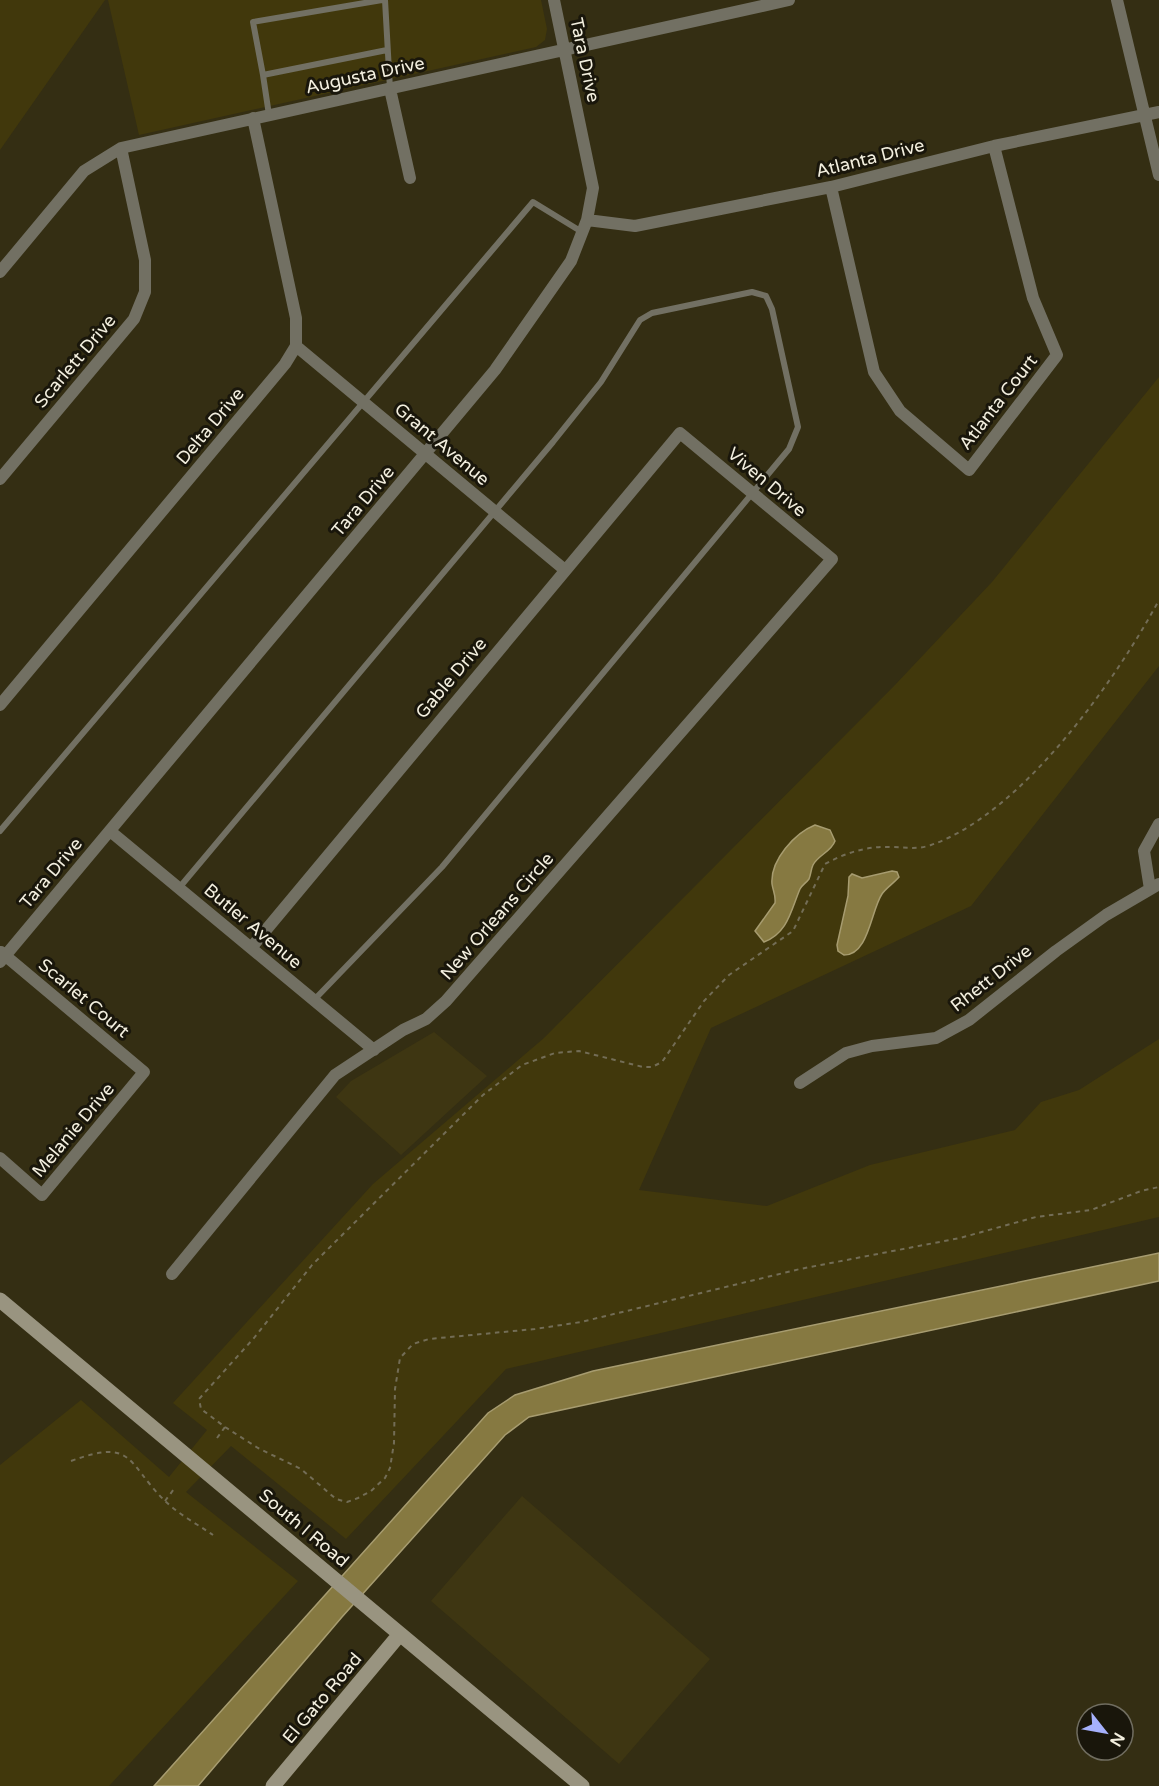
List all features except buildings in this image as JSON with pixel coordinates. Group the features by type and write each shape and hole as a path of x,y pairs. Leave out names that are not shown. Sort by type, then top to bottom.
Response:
{"main road":[{"name":"South I Road","path":"0,1300 582,1786"},
{"name":"El Gato Road","path":"273,1786 400,1634"}],"street":[{"name":"Tara Drive","path":"2,956 110,831 495,370 533,319 571,261 588,220 592,188 554,0"},
{"name":"Augusta Drive","path":"0,272 84,171 121,148 789,0"},
{"path":"1117,0 1159,175"},
{"path":"390,89 410,178"},
{"name":"Atlanta Drive","path":"588,220 635,226 831,187 994,146 1159,112"},
{"path":"253,118 292,296 296,346"},
{"name":"Atlanta Court","path":"831,187 874,372 900,411 969,470 1057,355 1033,298 994,146"},
{"name":"Scarlett Drive","path":"0,478 134,319 145,292 145,260 121,148"},
{"name":"Grant Avenue","path":"296,346 565,570"},
{"name":"Delta Drive","path":"0,705 285,364 296,346"},
{"name":"Viven Drive","path":"680,433 832,559"},
{"name":"Gable Drive","path":"251,948 680,433"},
{"name":"New Orleans Circle","path":"172,1274 335,1075 403,1030 426,1019 446,1001 832,559"},
{"path":"1155,887 1144,851 1159,824"},
{"name":"Butler Avenue","path":"110,831 374,1050"},
{"name":"Rhett Drive","path":"800,1083 846,1053 872,1046 936,1038 969,1020 1056,951 1106,915 1155,887"},
{"name":"Scarlet Court","path":"2,956 144,1072"},
{"name":"Melanie Drive","path":"0,1158 42,1195 144,1072"}],"lane":[{"path":"269,115 253,22 383,0 390,89"},
{"path":"263,75 387,50"},
{"path":"0,831 532,202 583,232"},
{"path":"179,888 601,382 640,320 652,313 752,292 766,296 772,309 798,427 789,449 442,867 314,1000"}],"path":[{"path":"1159,600 1132,650 1091,705 1053,751 989,815 951,837 919,849 888,847 855,851 825,864 793,931 729,975 704,1001 662,1062 652,1067 643,1067 579,1051 555,1053 522,1065 483,1095 312,1265 254,1338 199,1399 201,1408 258,1448 301,1469 336,1499 347,1502 371,1491 385,1478 390,1468 400,1358 413,1344 429,1339 535,1329 581,1322 800,1269 960,1238 1036,1217 1091,1210 1141,1191 1159,1188"},
{"path":"217,1438 225,1427"},
{"path":"71,1461 99,1451 120,1454 135,1463 165,1501 213,1535"},
{"path":"165,1501 174,1489"}],"shaded area":[{"path":"0,0 105,0 0,150"},
{"path":"108,0 541,0 547,29 545,40 536,47 139,135"},
{"path":"1159,377 1159,666 971,906 711,1028 639,1190 767,1206 870,1165 1015,1130 1041,1102 1079,1090 1159,1039 1159,1217 506,1369 346,1539 231,1446 186,1492 298,1581 109,1786 0,1786 0,1465 81,1400 169,1477 207,1430 173,1403 373,1184 544,1038 895,685 992,582"},
{"path":"815,825 830,830 835,841 813,865 809,879 800,889 784,927 764,942 755,931 775,903 772,875 775,866 792,841"},
{"path":"892,871 897,872 899,877 878,901 864,940 859,948 844,955 838,951 837,945 848,896 849,877 852,874 862,878"},
{"path":"434,1032 487,1076 401,1155 336,1097 351,1081"},
{"path":"1159,1253 1159,1281 529,1417 505,1435 342,1617 198,1786 154,1786 488,1413 515,1395 593,1371"},
{"path":"522,1496 710,1659 619,1764 431,1601"}]}
